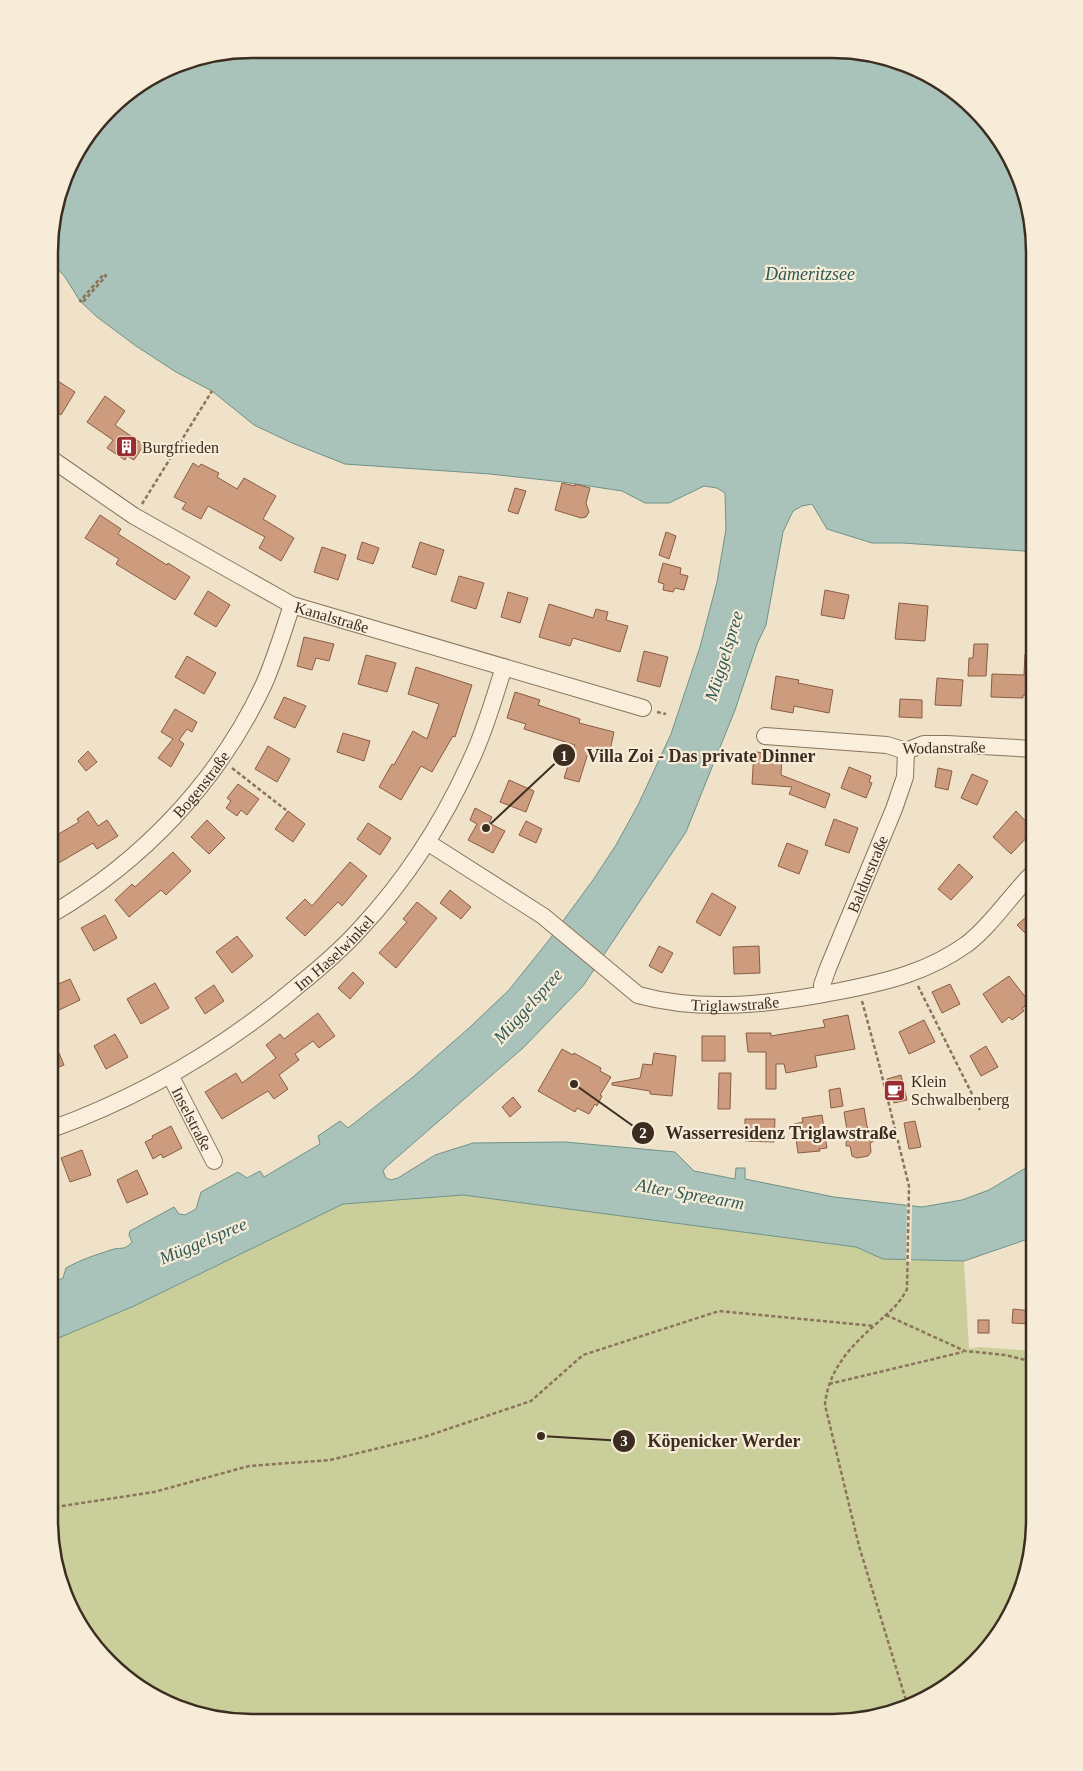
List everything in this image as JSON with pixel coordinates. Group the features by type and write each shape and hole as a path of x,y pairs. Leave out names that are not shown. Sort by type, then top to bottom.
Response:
{"street":[{"name":"Kanalstraße","path":"58,464 134,516 292,605 643,708"},
{"name":"Bogenstraße","path":"58,911 123,865 190,800 230,746 264,684 292,605"},
{"name":"Im Haselwinkel","path":"58,1126 117,1103 170,1075 230,1038 282,1000 330,960 385,899 427,842 448,807 472,760 504,667"},
{"name":"Wodanstraße","path":"765,736 878,744 906,751 924,744 1026,749"},
{"name":"Baldurstraße","path":"823,994 822,985 828,968 894,809 905,777 906,751"},
{"name":"Triglawstraße","path":"427,842 543,916 638,995 692,1005 742,1004 798,999 870,986 912,973 951,954 967,943 1026,881"},
{"name":"Inselstraße","path":"170,1075 214,1161"}],"path":[{"path":"104,274 106,276 82,302 80,301 104,274"},
{"path":"134,516 212,391"},
{"path":"220,760 286,810"},
{"path":"912,973 980,1110"},
{"path":"858,988 891,1107 908,1186 907,1289 900,1302 846,1354 828,1384 824,1405 859,1546 906,1699"},
{"path":"58,1507 154,1492 250,1466 330,1460 424,1437 531,1402 583,1354 719,1311 874,1326"},
{"path":"886,1315 965,1351 1005,1355 1026,1360"},
{"path":"828,1384 965,1351"}],"green space":[{"path":"463,1195 856,1247 883,1259 964,1261 969,1349 979,1347 1026,1350 1026,1520 1024,1545 1019,1570 1011,1594 1000,1617 969,1657 929,1688 906,1699 882,1707 857,1712 832,1714 251,1714 201,1707 177,1699 154,1688 114,1657 98,1638 77,1606 64,1570 58,1533 58,1338 134,1306 343,1204"}],"water":[{"name":"Dämeritzsee","path":"238,58 845,58 882,64 918,77 939,90 969,114 993,144 1006,165 1019,201 1024,226 1026,251 1026,553 1024,551 902,543 872,543 827,529 812,504 802,506 793,511 783,532 766,625 757,644 735,710 686,832 583,986 523,1048 383,1171 386,1178 391,1180 398,1178 435,1155 473,1143 565,1142 675,1152 694,1171 735,1179 736,1168 745,1168 745,1179 834,1197 922,1207 962,1200 989,1190 1026,1168 1026,1239 964,1261 883,1259 856,1247 463,1195 343,1204 134,1306 58,1338 58,1280 63,1278 66,1268 93,1256 126,1247 132,1242 129,1235 130,1231 174,1207 179,1214 185,1215 196,1209 201,1192 238,1172 247,1178 260,1171 264,1177 320,1144 318,1136 340,1121 348,1128 413,1077 509,990 593,880 616,845 638,805 671,734 700,647 717,582 726,529 725,493 717,488 704,486 669,503 645,503 622,491 563,482 490,474 345,464 292,443 254,425 212,391 176,372 136,346 97,317 80,301 58,269 59,226 64,201 72,177 83,154 114,114 144,90 165,77 213,61"}],"pier":[{"path":"907,1203 912,1203 911,1262 906,1262"}],"building":[{"path":"58,381 75,392 61,415 58,413"},
{"path":"105,396 125,411 115,425 144,445 134,460 127,456 125,460 107,448 113,440 87,422"},
{"path":"193,463 199,467 201,464 219,473 217,477 237,489 244,478 276,496 263,519 294,538 281,561 259,548 265,537 208,506 201,519 182,509 186,503 174,497"},
{"path":"562,483 590,488 586,503 589,512 586,517 581,518 555,510"},
{"path":"515,488 526,491 518,514 508,511"},
{"path":"100,515 121,529 118,534 190,577 175,600 116,564 119,559 85,538"},
{"path":"666,532 676,536 669,559 659,555"},
{"path":"362,542 379,548 373,564 357,559"},
{"path":"420,542 444,550 436,575 412,567"},
{"path":"322,547 346,555 338,580 314,572"},
{"path":"663,563 681,568 680,574 688,576 684,590 675,588 673,592 663,590 664,584 658,582"},
{"path":"459,576 484,583 476,609 451,601"},
{"path":"825,590 849,595 844,619 821,615"},
{"path":"208,591 230,605 216,627 194,614"},
{"path":"508,592 528,598 520,623 501,617"},
{"path":"899,603 928,606 925,641 895,639"},
{"path":"549,604 593,618 596,609 608,612 606,620 628,626 620,652 573,638 570,646 539,637"},
{"path":"304,637 334,644 329,661 316,658 312,670 297,666"},
{"path":"974,644 988,644 986,676 968,676 969,658 973,658"},
{"path":"644,651 668,657 660,687 637,681"},
{"path":"1026,654 1026,695 1023,695 1023,698 991,697 992,674 1024,675"},
{"path":"366,655 396,663 387,692 358,684"},
{"path":"187,656 216,673 204,694 175,677"},
{"path":"416,667 472,685 455,737 453,736 432,772 421,766 401,800 379,787 413,731 427,739 439,704 408,694"},
{"path":"776,676 799,680 798,683 833,690 829,713 794,706 793,713 771,709"},
{"path":"937,678 963,680 961,706 935,705"},
{"path":"515,692 540,700 538,705 580,719 579,723 614,732 609,755 589,750 579,782 564,778 575,745 524,729 526,724 507,718"},
{"path":"284,697 306,706 295,728 274,718"},
{"path":"900,699 922,700 922,718 899,717"},
{"path":"175,709 197,722 192,732 187,729 179,740 184,744 171,767 158,758 173,739 161,732"},
{"path":"343,733 370,741 364,761 337,752"},
{"path":"268,746 290,759 277,782 255,769"},
{"path":"88,751 97,762 86,771 78,761"},
{"path":"754,752 782,754 781,775 830,794 825,808 789,794 792,787 752,784"},
{"path":"849,767 871,776 869,782 872,783 866,798 841,788"},
{"path":"938,768 952,771 948,790 935,787"},
{"path":"972,774 988,781 977,805 961,798"},
{"path":"509,780 534,791 526,812 500,802"},
{"path":"238,784 259,799 247,815 241,810 237,816 226,808 231,801 227,798"},
{"path":"475,808 492,817 489,823 505,831 493,853 468,840 477,824 470,820"},
{"path":"88,811 98,826 107,820 118,836 97,849 93,843 58,863 58,834 79,822 77,819"},
{"path":"288,811 305,824 293,842 275,829"},
{"path":"1016,811 1026,822 1026,838 1011,854 993,837"},
{"path":"834,819 858,828 849,853 825,845"},
{"path":"207,820 225,838 209,854 191,837"},
{"path":"526,821 542,829 536,843 519,835"},
{"path":"368,823 391,838 380,855 357,839"},
{"path":"787,843 808,851 799,874 778,866"},
{"path":"173,852 191,871 166,895 161,890 129,917 115,900 132,884 135,887"},
{"path":"350,862 367,876 342,906 338,902 305,936 286,918 305,899 312,906"},
{"path":"959,864 973,877 951,900 938,889"},
{"path":"450,890 471,907 461,919 440,903"},
{"path":"712,893 736,907 720,936 696,922"},
{"path":"417,902 437,918 396,968 379,953 407,922 403,919"},
{"path":"105,915 117,938 94,951 81,928"},
{"path":"1026,917 1026,934 1017,925"},
{"path":"237,936 253,956 232,973 216,952"},
{"path":"659,946 673,953 662,973 649,966"},
{"path":"759,946 760,973 734,974 733,947"},
{"path":"353,972 364,983 350,999 338,988"},
{"path":"1009,976 1026,998 1026,1006 1022,1008 1024,1011 1012,1020 1009,1017 1002,1023 983,994"},
{"path":"70,979 80,1000 58,1011 58,984"},
{"path":"155,983 169,1008 141,1024 127,999"},
{"path":"950,984 960,1004 942,1013 932,992"},
{"path":"214,985 224,1001 205,1014 195,998"},
{"path":"318,1013 335,1036 319,1048 313,1041 295,1054 299,1060 279,1075 288,1089 274,1099 268,1091 222,1119 205,1092 236,1073 242,1083 276,1058 266,1045 280,1034 284,1039"},
{"path":"848,1015 855,1049 815,1056 817,1067 786,1073 784,1064 776,1064 776,1089 766,1089 766,1052 748,1052 746,1033 771,1033 771,1036 825,1027 823,1020"},
{"path":"924,1020 935,1042 909,1054 899,1032"},
{"path":"115,1034 128,1057 106,1069 94,1046"},
{"path":"702,1036 725,1036 725,1061 702,1061"},
{"path":"986,1046 998,1067 981,1076 970,1056"},
{"path":"562,1049 573,1055 574,1053 601,1068 600,1071 611,1077 600,1095 602,1096 597,1106 595,1104 589,1114 577,1108 575,1112 538,1091"},
{"path":"58,1051 64,1065 58,1067"},
{"path":"654,1053 676,1056 672,1096 650,1094 650,1091 612,1085 612,1083 640,1078 643,1064 652,1065"},
{"path":"719,1073 731,1073 730,1109 718,1109"},
{"path":"901,1075 907,1100 894,1103 887,1079"},
{"path":"840,1088 843,1106 831,1108 829,1090"},
{"path":"513,1097 521,1107 510,1117 502,1107"},
{"path":"864,1108 867,1126 874,1141 870,1143 871,1152 868,1156 857,1158 852,1156 850,1146 846,1146 847,1130 844,1112"},
{"path":"822,1115 827,1148 819,1149 820,1151 798,1153 794,1124 803,1122 802,1118"},
{"path":"745,1119 775,1119 774,1142 745,1141"},
{"path":"915,1121 921,1147 909,1149 904,1123"},
{"path":"171,1126 182,1148 163,1158 161,1154 153,1159 145,1142"},
{"path":"82,1150 91,1175 70,1182 61,1158"},
{"path":"137,1170 148,1194 127,1203 117,1180"},
{"path":"1013,1309 1026,1310 1026,1324 1012,1323"},
{"path":"978,1320 989,1320 989,1333 978,1333"}],"place":[{"name":"Burgfrieden","path":"126,447"},
{"name":"Villa Zoi - Das private Dinner","path":"486,828"},
{"name":"Wasserresidenz Triglawstraße","path":"574,1084"},
{"name":"Klein Schwalbenberg","path":"895,1090"},
{"name":"Köpenicker Werder","path":"541,1436"}],"water label":[{"name":"Müggelspree","path":"724,656"},
{"name":"Müggelspree","path":"528,1006"},
{"name":"Alter Spreearm","path":"690,1194"},
{"name":"Müggelspree","path":"203,1241"}]}
